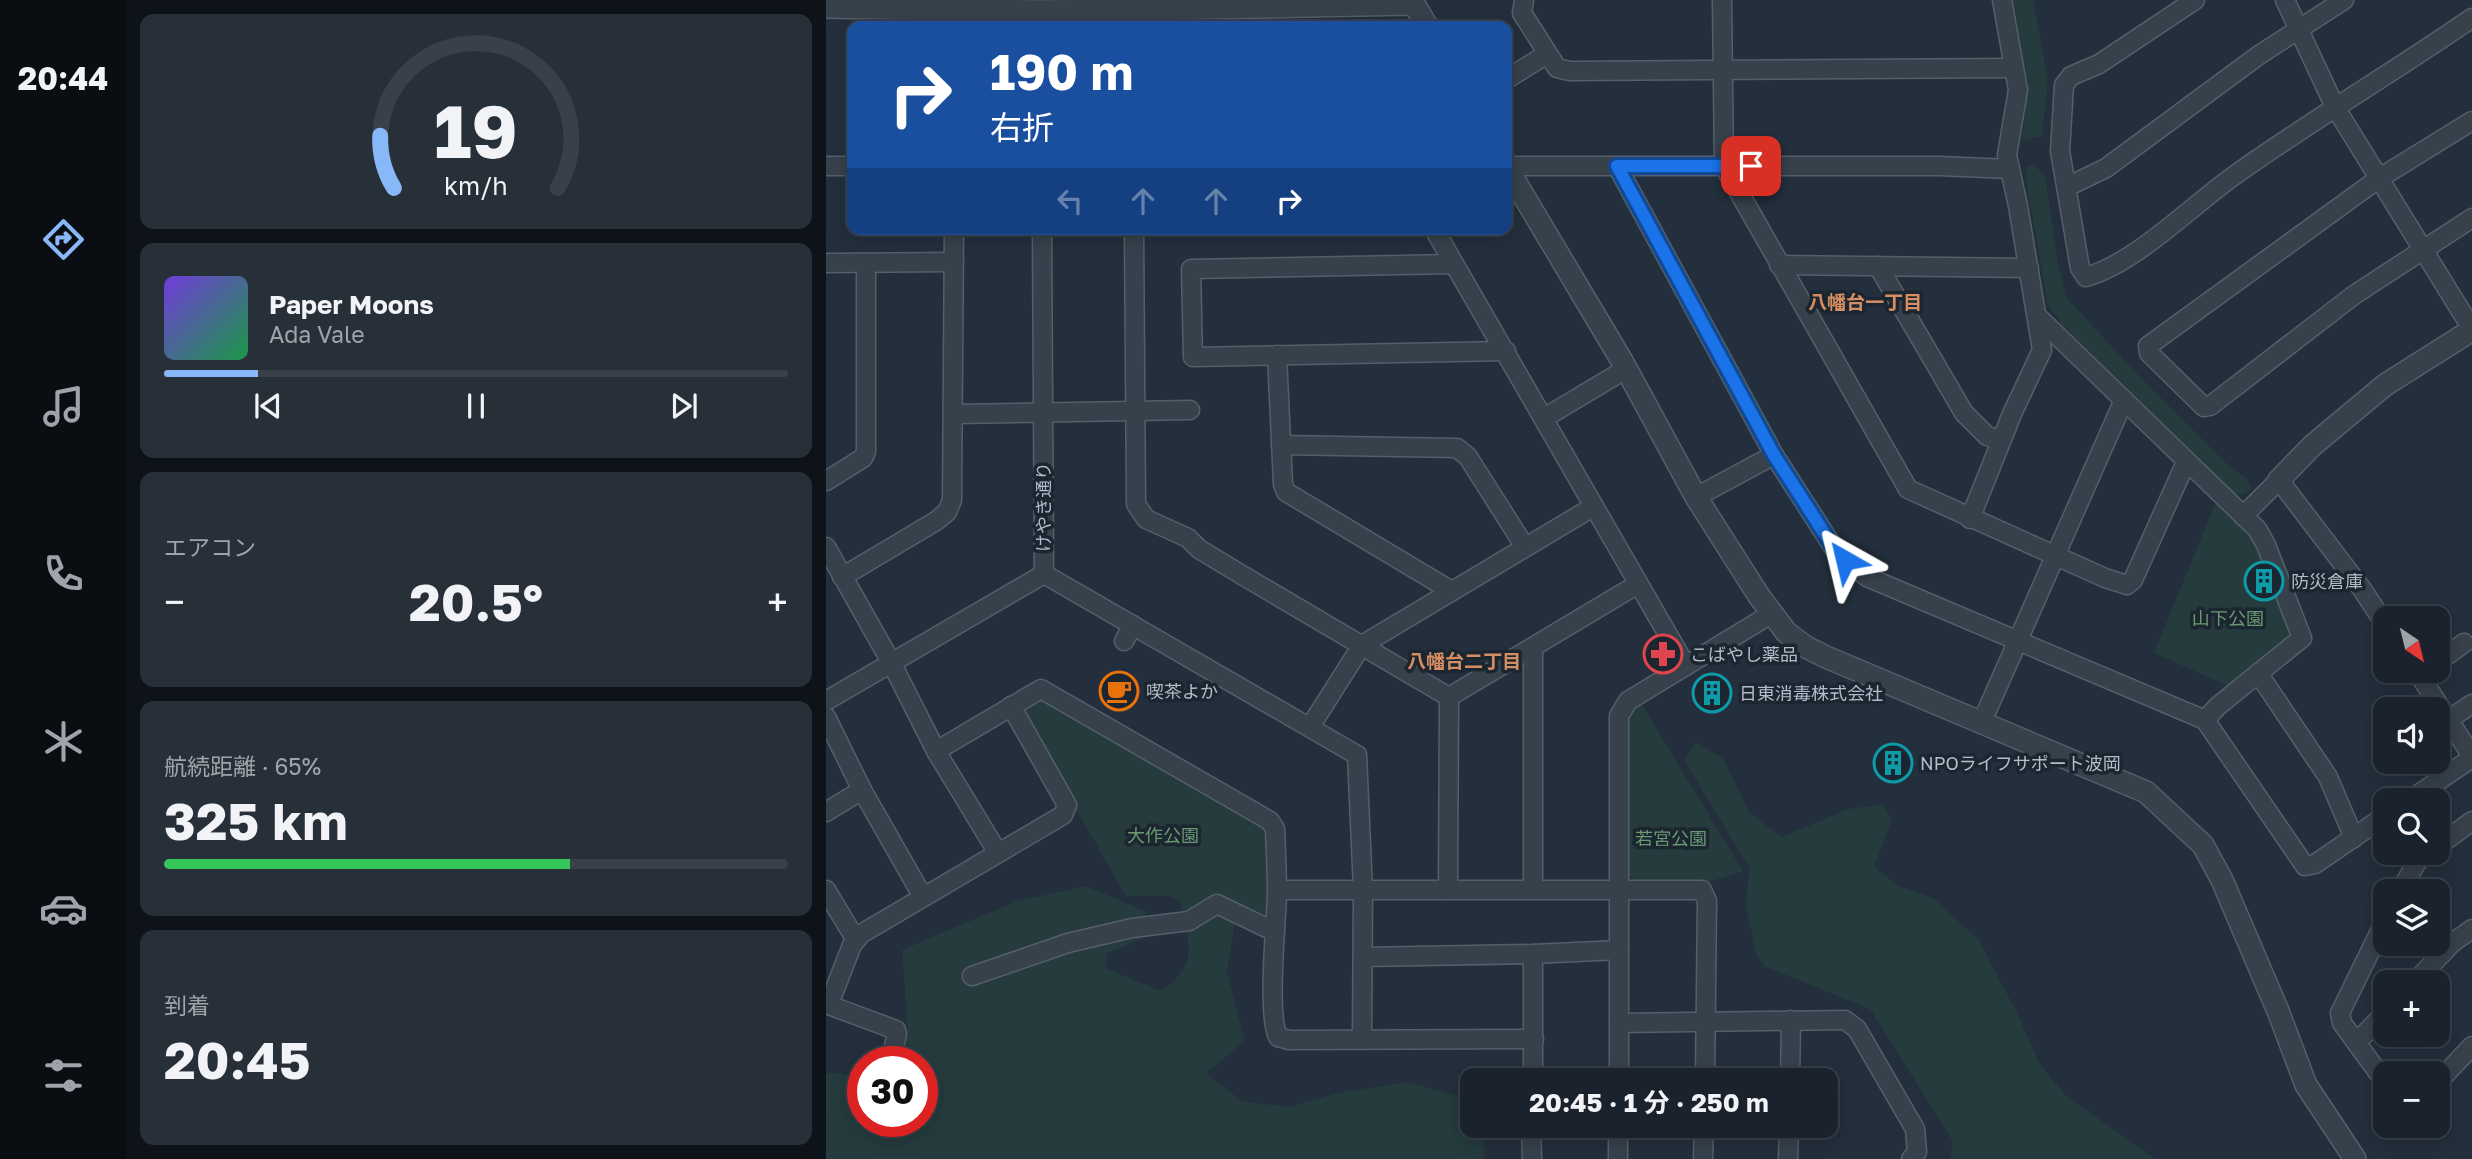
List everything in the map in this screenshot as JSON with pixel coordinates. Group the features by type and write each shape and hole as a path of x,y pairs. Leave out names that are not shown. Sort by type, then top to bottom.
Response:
{"street":[{"path":"1524,0 1522,13 1546,54 1557,68 1570,71 2014,68"},
{"path":"1723,0 1724,166 1908,489 1970,519 2127,585 2133,580 2186,462"},
{"path":"1970,519 2001,440 2042,350 2007,155 2018,90 2002,0"},
{"path":"2195,0 2099,64 2071,76 2064,85 2060,151 2080,268 2086,277 2122,261 2234,175 2472,18"},
{"path":"2243,516 2313,445 2385,385 2472,329 2335,107 2285,0"},
{"path":"2067,187 2106,168 2259,55 2344,0"},
{"path":"826,6 1042,19 1415,2 1424,21"},
{"path":"1512,76 1546,54"},
{"path":"2472,121 2378,179 2148,346 2149,353 2204,407 2210,406 2354,295 2472,218"},
{"path":"826,166 847,166"},
{"path":"1617,166 1774,455 1837,553 1845,560 1867,576 2205,720 2305,866 2315,864 2373,825"},
{"path":"1512,167 1939,166 2010,169"},
{"path":"1512,175 1626,369 1696,497 1771,614 1786,632 1806,647 1981,724 2146,792 2203,845 2222,880 2278,1011 2306,1085 2355,1159"},
{"path":"842,577 947,512 952,500 954,235"},
{"name":"けやき通り","path":"826,701 1044,574 1042,235"},
{"path":"1134,235 1136,504 1146,519 1449,697"},
{"path":"1437,235 1686,666"},
{"path":"826,263 954,262"},
{"path":"826,481 863,458 866,452 866,263"},
{"path":"1454,264 1191,269 1192,357 1506,351"},
{"path":"1779,265 2029,268"},
{"path":"1878,266 1964,413 1987,436 2001,440"},
{"path":"2038,317 2257,529 2266,545 2302,638 2218,706 2205,720"},
{"path":"1277,355 1283,484 1286,492 1450,590"},
{"path":"1544,418 1626,369"},
{"path":"1981,724 2123,400"},
{"path":"954,414 1190,410"},
{"path":"1281,445 1457,449 1468,457 1525,547"},
{"path":"1696,497 1774,455"},
{"path":"2280,480 2373,606"},
{"path":"1310,727 1362,645 1593,507"},
{"path":"826,547 891,662 936,751 998,853"},
{"path":"1044,574 1129,633 1310,727 1357,755 1363,890 1362,1039"},
{"path":"1449,697 1638,584"},
{"path":"1619,1068 1619,716 1628,701 1771,614"},
{"path":"2450,653 2464,643"},
{"path":"1533,647 1533,889"},
{"path":"2258,673 2328,777 2354,838"},
{"path":"936,751 1041,689 1270,821 1275,829 1277,890 1273,1003 1274,1029 1278,1037 1289,1040 1534,1039"},
{"path":"1448,890 1449,697"},
{"path":"2450,719 2472,704"},
{"path":"826,1003 831,999 852,945 861,934 1063,815 1067,805 1011,706"},
{"path":"826,717 862,790 923,897"},
{"path":"2427,788 2472,757 2450,723"},
{"path":"826,812 862,790"},
{"path":"2450,837 2472,821"},
{"path":"826,890 856,940"},
{"path":"1277,890 1702,890 1707,901 1705,1068"},
{"path":"972,976 1068,943 1132,928 1189,921 1217,904 1275,932"},
{"path":"2426,970 2452,943 2472,929"},
{"path":"2373,946 2340,1013 2342,1023 2373,1065"},
{"path":"1363,957 1619,950"},
{"path":"1533,954 1533,1068"},
{"path":"826,1003 896,1030 894,1046"},
{"path":"1790,1068 1791,1020"},
{"path":"1619,1023 1845,1020 1857,1029 1915,1129 1917,1152 1911,1159"},
{"path":"2357,1042 2373,1025"},
{"path":"2450,1069 2472,1046"},
{"path":"1531,1138 1531,1159"},
{"path":"1618,1138 1618,1159"},
{"path":"1703,1159 1704,1138"},
{"path":"1788,1159 1789,1138"}],"green space":[{"path":"2012,0 2033,0 2048,80 2042,136 2022,141 2028,83"},
{"path":"2033,164 2045,175 2058,263 2066,297 2141,378 2226,463 2248,480 2251,489 2242,495 2234,493 2062,325 2048,305 2026,179 2026,168"},
{"name":"山下公園","path":"2216,502 2254,539 2292,628 2287,639 2231,687 2154,653"},
{"name":"大作公園","path":"1042,695 1267,822 1271,919 1264,920 1238,902 1227,973 1245,1041 1206,1073 1242,1101 1288,1107 1342,1092 1408,1082 1460,1097 1460,1138 1483,1138 1484,1159 826,1159 826,1073 847,1074 847,1137 938,1137 938,1046 904,1046 908,1030 902,950 1017,901 1086,886 1145,911 1146,937 1108,953 1105,968 1161,991 1174,981 1187,961 1188,941 1180,901 1170,896 1126,896 1023,717 1027,705"},
{"name":"若宮公園","path":"1641,703 1743,871 1709,882 1633,881 1626,872 1628,718"},
{"path":"1696,742 1723,758 1749,812 1782,837 1848,809 1883,804 1892,819 1874,867 1899,886 1933,898 1979,940 2040,1064 2064,1094 2155,1159 1951,1159 1952,1140 1870,1009 1764,966 1757,956 1746,907 1749,868 1684,760"}],"place":[{"name":"防災倉庫","path":"2264,581"},
{"name":"こばやし薬品","path":"1663,654"},
{"name":"喫茶よか","path":"1119,691"},
{"name":"日東消毒株式会社","path":"1712,693"},
{"name":"NPOライフサポート波岡","path":"1893,763"}],"district":[{"name":"八幡台一丁目","path":"1865,301"},
{"name":"八幡台二丁目","path":"1464,660"}],"route":[{"path":"1751,166 1617,166 1774,455 1837,553 1845,560"}]}
